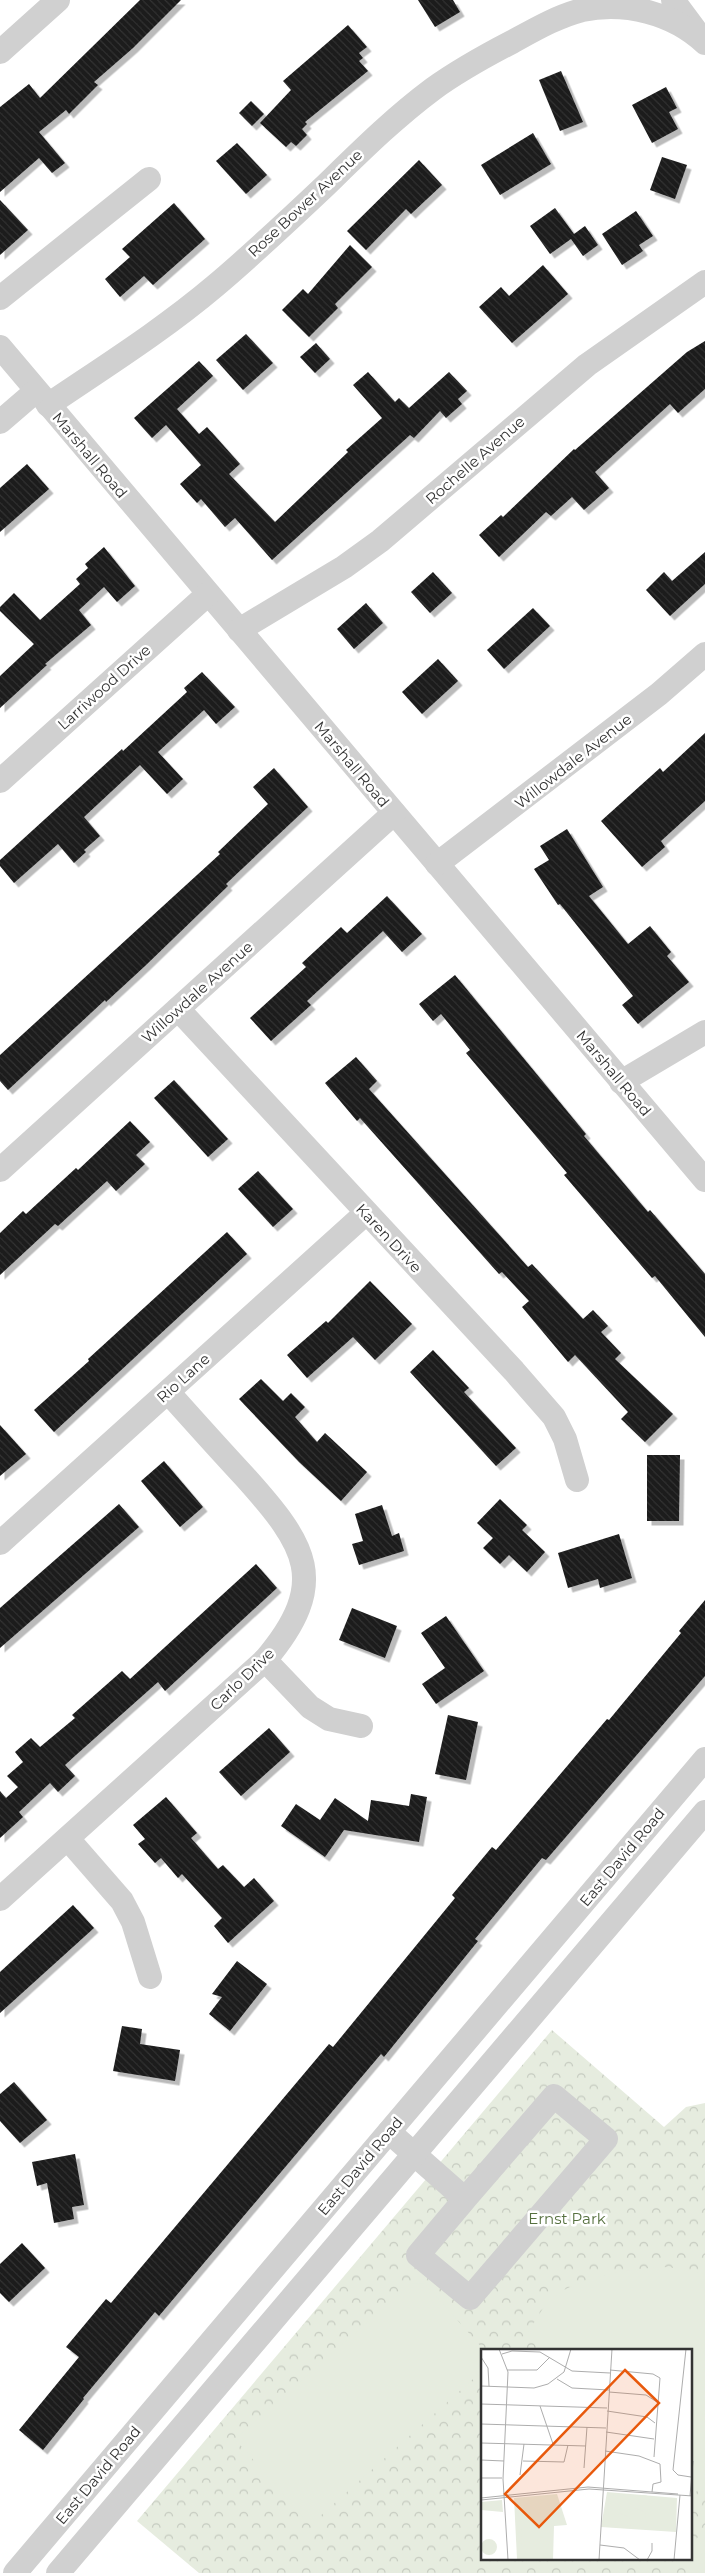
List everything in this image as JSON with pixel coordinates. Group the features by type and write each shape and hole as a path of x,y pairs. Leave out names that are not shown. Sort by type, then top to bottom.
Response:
{"street":[{"path":"0,52 58,0"},
{"path":"674,0 705,43"},
{"name":"Rose Bower Avenue","path":"0,422 148,337 213,287 282,227 382,131 433,89 477,60 577,7 610,8 652,13 682,25 705,43"},
{"path":"0,298 149,179"},
{"name":"Rochelle Avenue","path":"239,630 344,567 380,541 586,365 705,282"},
{"name":"Marshall Road","path":"0,347 705,1180"},
{"name":"Larriwood Drive","path":"0,781 208,594"},
{"name":"Willowdale Avenue","path":"437,864 659,694 705,654"},
{"name":"Willowdale Avenue","path":"0,1170 394,813"},
{"name":"Karen Drive","path":"178,1009 514,1370 554,1417 565,1440 577,1480"},
{"path":"621,1082 705,1032"},
{"name":"Rio Lane","path":"0,1543 366,1213"},
{"name":"Carlo Drive","path":"0,1898 68,1839 265,1660 285,1636 299,1610 304,1588 303,1564 296,1543 281,1518 168,1392"},
{"path":"265,1660 310,1707 329,1719 361,1726"},
{"name":"East David Road","path":"15,2573 705,1759"},
{"path":"58,2573 705,1812"},
{"path":"68,1839 122,1901 133,1922 150,1977"},
{"path":"554,2096 606,2138 470,2298 418,2255 465,2199 554,2096"},
{"path":"389,2132 465,2199"}],"green space":[{"name":"Ernst Park","path":"552,2030 664,2127 686,2107 705,2103 705,2573 199,2573 137,2521"},
{"path":"668,2267 705,2274 705,2483 692,2496 692,2349 538,2349 527,2334 542,2309 559,2293 588,2280 638,2269"},
{"path":"412,2283 425,2284 483,2349 481,2349 481,2372 310,2525 235,2439"},
{"path":"705,2530 705,2573 688,2573 678,2560 692,2560 692,2543"}],"building":[{"path":"140,0 181,0 133,48 94,82 98,85 69,114 66,110 39,132 65,163 52,173 39,158 0,192 0,107 29,84 40,98"},
{"path":"418,0 453,0 460,12 435,27"},
{"path":"348,25 367,47 359,53 363,58 359,61 368,71 305,122 307,124 302,129 307,135 296,146 291,142 286,147 260,123 291,90 283,81"},
{"path":"561,71 583,122 560,131 539,80"},
{"path":"666,87 677,108 669,112 678,129 652,143 632,105"},
{"path":"251,101 264,114 252,126 239,113"},
{"path":"533,133 551,164 500,195 481,165"},
{"path":"237,143 267,175 246,194 216,161"},
{"path":"662,157 687,165 675,199 650,190"},
{"path":"419,160 442,185 411,214 406,209 366,250 347,231"},
{"path":"0,200 28,230 0,255"},
{"path":"174,203 205,239 153,285 144,276 120,297 105,279 130,257 122,249"},
{"path":"555,208 574,234 585,226 598,245 583,256 571,239 550,254 530,226"},
{"path":"636,211 653,236 639,245 643,251 622,265 602,234"},
{"path":"350,245 372,267 335,304 338,308 309,337 282,310 303,289 308,294"},
{"path":"543,265 568,294 512,343 479,307 501,287 509,296"},
{"path":"246,334 273,363 243,390 216,360"},
{"path":"705,341 705,389 678,413 670,404 595,472 609,488 584,510 572,497 551,516 546,512 499,557 479,535 501,515 503,517 574,449 687,352"},
{"path":"316,343 330,359 315,373 300,357"},
{"path":"199,361 213,376 177,409 199,434 207,427 240,464 229,474 275,522 348,452 346,450 382,418 353,385 368,372 395,402 399,398 409,408 449,372 467,391 458,399 462,404 446,418 440,411 414,438 410,435 272,560 235,518 225,527 201,499 197,503 180,484 201,465 166,425 152,438 134,418"},
{"path":"27,464 49,489 0,532 0,488"},
{"path":"104,547 135,586 117,602 104,587 79,610 91,625 45,664 47,665 0,708 0,676 34,644 0,611 0,607 14,593 40,620 80,584 76,579 88,568 85,564"},
{"path":"705,552 705,584 670,616 646,590 664,572 672,581"},
{"path":"433,572 452,593 430,613 411,592"},
{"path":"366,603 383,623 354,649 337,629"},
{"path":"533,608 550,626 504,669 487,650"},
{"path":"438,659 458,681 422,714 402,692"},
{"path":"202,672 235,707 216,724 204,710 158,752 183,779 167,794 140,765 84,817 100,836 84,850 86,852 74,863 58,844 14,883 0,866 0,860 187,692 184,688"},
{"path":"705,733 705,801 661,841 665,847 642,867 601,821 660,768 663,772"},
{"path":"274,768 308,807 226,884 228,886 145,966 106,1002 105,1000 8,1090 0,1081 0,1055 220,854 218,852 268,804 253,787"},
{"path":"567,829 603,887 589,896 628,944 650,926 671,952 667,956 689,982 638,1024 622,1005 633,996 560,904 558,905 534,869 549,860 540,846"},
{"path":"387,896 422,934 402,952 383,931 307,1001 311,1005 271,1041 250,1018 306,967 302,963 341,927 347,933"},
{"path":"455,975 586,1134 584,1136 648,1212 650,1210 705,1274 705,1337 655,1276 652,1278 564,1175 567,1173 466,1053 470,1050 441,1014 433,1021 419,1004"},
{"path":"356,1057 377,1081 369,1089 528,1267 532,1264 583,1319 593,1310 608,1326 601,1332 621,1353 615,1359 673,1414 645,1442 621,1419 628,1412 575,1355 568,1362 522,1307 529,1301 502,1272 499,1274 360,1118 357,1121 325,1083"},
{"path":"174,1080 228,1139 208,1157 154,1098"},
{"path":"130,1121 150,1142 136,1155 145,1164 116,1191 107,1181 58,1226 55,1224 0,1275 0,1233 23,1211 26,1214 76,1168 78,1170"},
{"path":"258,1171 293,1209 273,1227 238,1189"},
{"path":"227,1232 247,1254 54,1432 34,1410"},
{"path":"370,1281 412,1324 375,1360 353,1337 307,1378 287,1355 326,1321 328,1323"},
{"path":"433,1350 469,1388 464,1392 516,1448 496,1466 410,1372"},
{"path":"261,1379 283,1401 291,1393 305,1407 295,1417 317,1442 325,1433 367,1472 341,1501 299,1462 239,1399"},
{"path":"0,1425 26,1454 0,1476"},
{"path":"647,1455 680,1455 679,1521 647,1521"},
{"path":"164,1461 203,1507 180,1527 141,1481"},
{"path":"500,1499 527,1525 522,1530 545,1552 527,1572 509,1555 500,1564 483,1548 493,1538 477,1523"},
{"path":"119,1504 139,1527 0,1648 0,1608"},
{"path":"382,1505 392,1536 399,1533 404,1551 359,1565 352,1544 363,1541 355,1514"},
{"path":"619,1534 632,1578 600,1588 598,1579 568,1588 558,1553"},
{"path":"256,1564 277,1588 165,1691 158,1682 76,1755 65,1765 75,1776 58,1792 50,1783 19,1812 23,1817 0,1838 0,1791 6,1798 18,1787 7,1776 23,1762 15,1752 31,1738 40,1747 75,1718 72,1715 122,1671 130,1679"},
{"path":"705,1600 705,1676 546,1860 542,1858 475,1939 478,1941 384,2057 381,2054 159,2316 155,2312 83,2398 43,2450 19,2430 79,2357 66,2347 106,2299 111,2303 329,2044 333,2047 455,1898 452,1895 492,1847 496,1850 607,1719 609,1720 681,1633 679,1631"},
{"path":"352,1608 397,1626 385,1658 339,1640"},
{"path":"446,1616 484,1671 436,1704 422,1684 445,1668 421,1633"},
{"path":"448,1715 478,1722 466,1780 435,1774"},
{"path":"269,1728 290,1752 241,1796 219,1772"},
{"path":"411,1794 427,1797 419,1842 344,1830 325,1857 281,1826 296,1804 320,1820 335,1798 368,1821 371,1800 409,1806"},
{"path":"166,1797 197,1833 191,1838 218,1869 223,1865 244,1887 254,1878 274,1901 228,1943 214,1926 222,1918 182,1874 178,1878 161,1858 155,1863 138,1844 145,1839 133,1825"},
{"path":"73,1905 94,1928 0,2013 0,1972"},
{"path":"237,1961 267,1984 230,2031 209,2014 222,1997 212,1994"},
{"path":"122,2026 142,2029 140,2044 180,2050 175,2081 113,2071"},
{"path":"14,2082 47,2120 20,2143 0,2121 0,2094"},
{"path":"75,2154 84,2205 72,2207 74,2219 54,2223 47,2183 37,2186 32,2162"},
{"path":"22,2243 45,2268 9,2302 0,2293 0,2264"}]}
